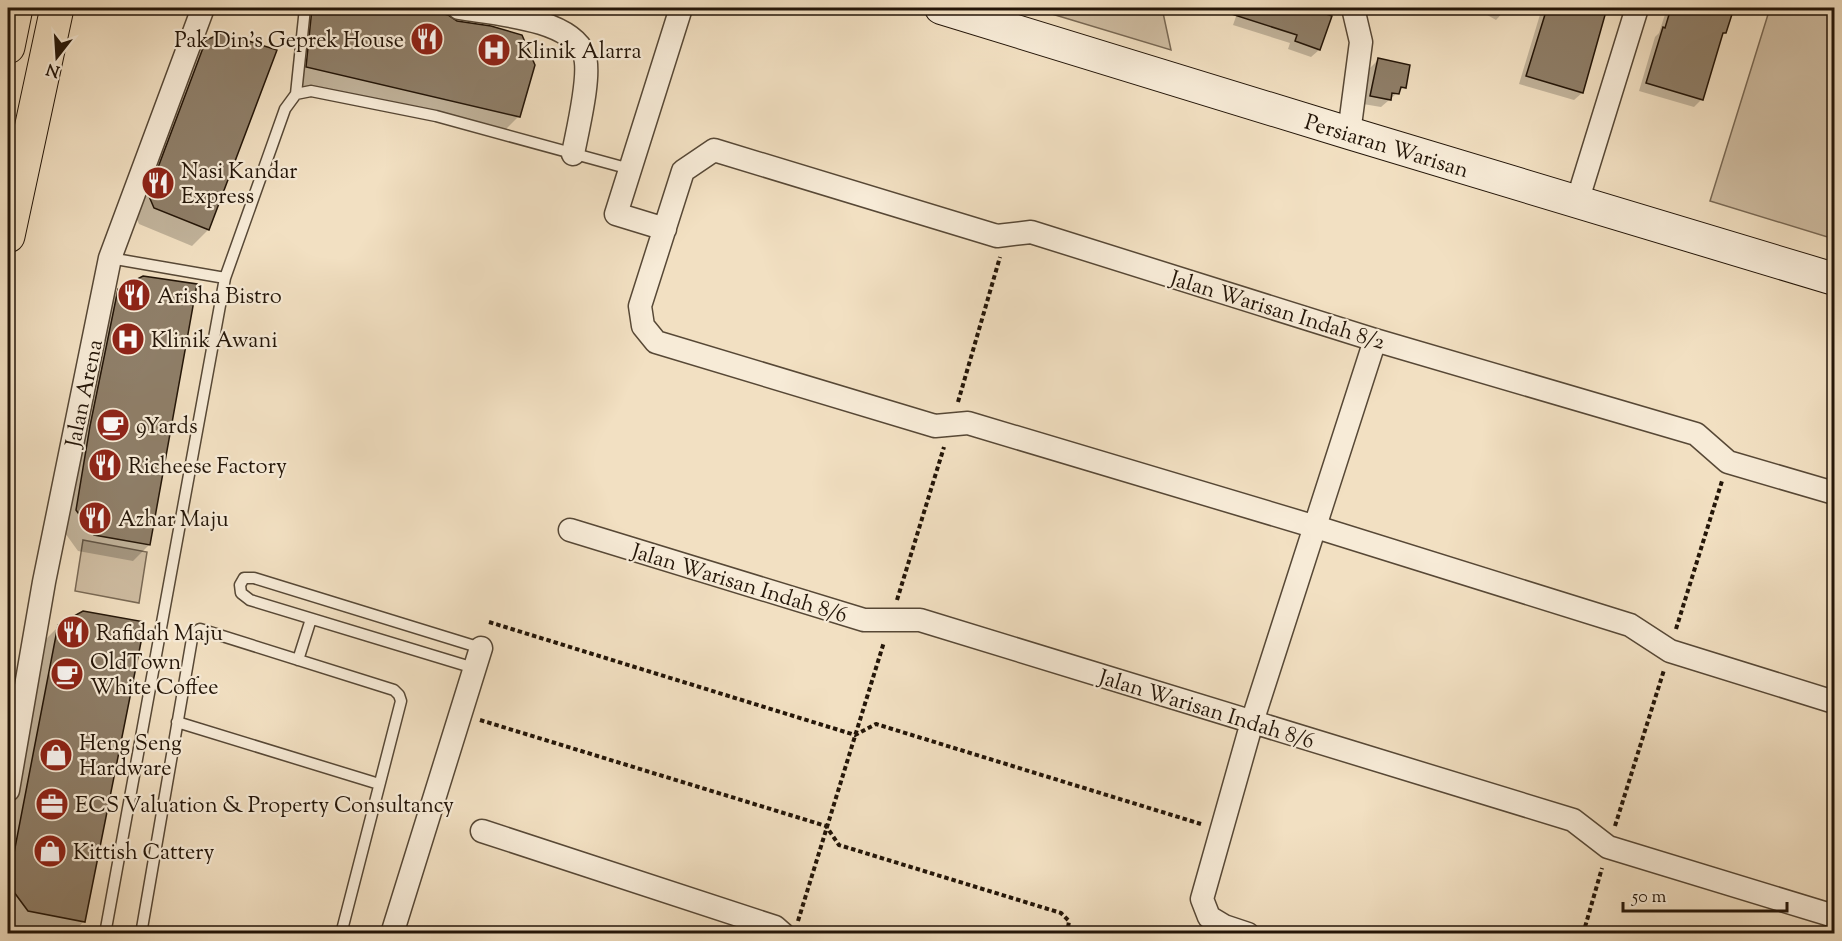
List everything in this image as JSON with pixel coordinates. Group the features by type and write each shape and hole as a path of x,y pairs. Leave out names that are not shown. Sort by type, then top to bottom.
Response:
{"highway":[{"path":"8,236 57,8"},
{"path":"8,47 15,10"}],"main road":[{"name":"Persiaran Warisan","path":"941,8 1834,279"}],"street":[{"name":"Jalan Arena","path":"8,790 45,582 111,258 203,8"},
{"path":"459,8 544,23 574,38 585,55 586,80 573,154"},
{"path":"681,8 616,213 664,229 640,306 643,326 656,342 935,426 968,423 1316,527 1630,625 1670,651 1834,702"},
{"path":"1349,133 1361,42 1353,8"},
{"path":"1576,202 1637,8"},
{"name":"Jalan Warisan Indah 8/2","path":"664,229 683,171 714,150 997,236 1031,232 1376,340 1696,434 1728,462 1834,494"},
{"path":"1248,933 1224,926 1209,917 1202,899 1252,722 1376,340"},
{"name":"Jalan Warisan Indah 8/6","path":"570,530 864,620 920,620 1573,820 1608,847 1834,916"},
{"path":"392,933 477,658"},
{"path":"482,831 776,927 790,928"}],"lane":[{"path":"105,933 225,278 285,109 296,94 305,8"},
{"path":"296,94 311,91 436,116 630,169"},
{"path":"111,258 225,278"},
{"path":"244,578 254,578 477,658 311,618 250,600 239,590 241,581 244,578"},
{"path":"298,660 311,618"},
{"path":"141,933 193,633 200,629 394,690 399,695 401,701 341,933"},
{"path":"177,722 379,784"}],"path":[{"path":"790,928 855,735 951,425 1006,235"},
{"path":"1582,933 1728,462"},
{"path":"489,622 855,735 876,724 1221,830"},
{"path":"460,714 826,826 838,845 1061,913 1069,921 1067,933"}],"shaded area":[{"path":"1032,8 1162,8 1171,50"},
{"path":"1770,8 1834,8 1834,239 1710,201"},
{"path":"83,540 147,552 139,603 75,591"}],"building":[{"path":"312,8 420,8 448,15 457,21 491,26 522,35 535,65 520,117 306,67"},
{"path":"1222,8 1308,8 1332,16 1320,50 1295,41 1297,35 1222,11"},
{"path":"1547,8 1607,8 1583,93 1526,76"},
{"path":"1671,8 1734,8 1726,33 1723,33 1703,100 1646,83"},
{"path":"223,33 277,50 209,230 154,208 148,194 206,40"},
{"path":"1378,58 1410,65 1406,88 1401,87 1399,94 1392,93 1391,100 1370,96"},
{"path":"143,276 197,284 150,545 94,535 76,510 90,426 118,289"},
{"path":"83,611 145,622 85,922 28,911 8,884 58,625"}],"place":[{"name":"Pak Din's Geprek House","path":"427,39"},
{"name":"Klinik Alarra","path":"494,50"},
{"name":"Nasi Kandar Express","path":"158,183"},
{"name":"Arisha Bistro","path":"134,295"},
{"name":"Klinik Awani","path":"128,339"},
{"name":"9Yards","path":"113,425"},
{"name":"Richeese Factory","path":"105,465"},
{"name":"Azhar Maju","path":"95,518"},
{"name":"Rafidah Maju","path":"73,632"},
{"name":"OldTown White Coffee","path":"67,674"},
{"name":"Heng Seng Hardware","path":"56,755"},
{"name":"ECS Valuation & Property Consultancy","path":"52,804"},
{"name":"Kittish Cattery","path":"50,851"}]}
